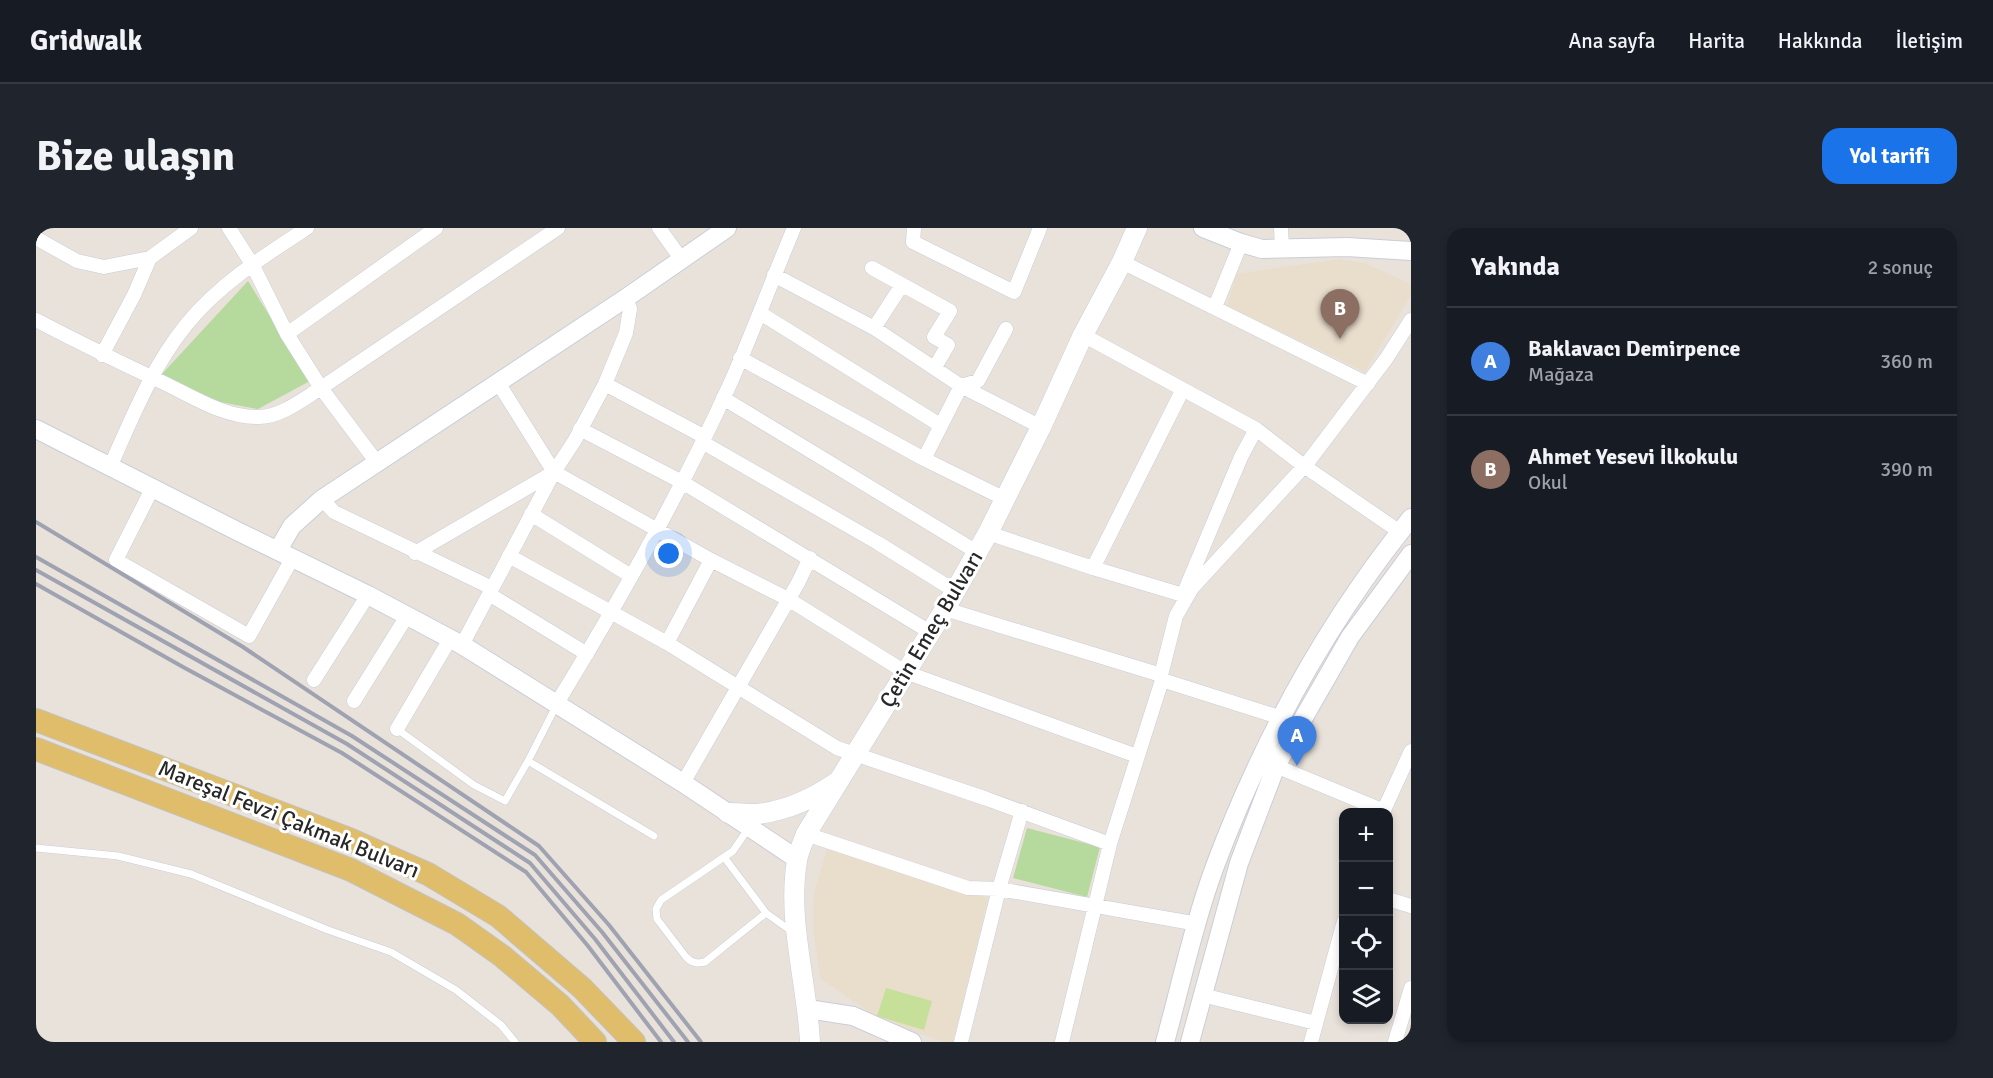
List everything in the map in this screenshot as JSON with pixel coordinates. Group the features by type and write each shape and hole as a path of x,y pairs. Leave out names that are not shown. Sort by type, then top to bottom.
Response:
{"main road":[{"name":"Çetin Emeç Bulvarı","path":"810,1042 808,1009 794,908 797,859 806,834 945,609 988,533 1137,228"},
{"name":"Mareşal Fevzi Çakmak Bulvarı","path":"36,720 349,839 428,874 498,916 582,988 634,1042"},
{"name":"Mareşal Fevzi Çakmak Bulvarı","path":"36,749 351,870 457,924 502,956 560,1005 595,1042"},
{"path":"728,813 756,814 779,809 808,799 841,779"}],"street":[{"path":"36,238 77,261 104,267 150,258 191,228"},
{"path":"229,228 252,264 287,334 321,388 378,464"},
{"path":"110,466 151,377 186,324 214,296 252,264 307,228"},
{"path":"287,334 436,228"},
{"path":"36,320 102,355 210,405 238,415 260,417 292,406 321,388 536,234 558,228"},
{"path":"658,228 681,260"},
{"path":"153,487 116,560 249,636 286,554 292,526 322,499 499,384 727,228"},
{"path":"557,703 632,576 682,482 723,398 794,228"},
{"path":"914,228 913,242 1014,292 1040,228"},
{"path":"1203,228 1262,249 1347,247 1411,251"},
{"path":"1281,228 1282,248"},
{"path":"1215,307 1241,243"},
{"path":"102,355 134,295 150,258"},
{"path":"1122,262 1368,384"},
{"path":"872,268 950,311 934,337 948,345 935,367"},
{"path":"774,275 874,328 962,386 1041,427"},
{"path":"874,328 902,285"},
{"path":"398,729 490,591 554,472 605,384 626,333 630,309 626,298"},
{"path":"760,313 940,425"},
{"path":"1176,616 1192,588 1304,466 1368,384 1411,320"},
{"path":"924,459 962,386 978,381 1006,330"},
{"path":"1083,335 1256,429 1304,466 1405,525 1320,645 1240,804 1214,869 1165,1042"},
{"path":"740,358 924,459 1005,499"},
{"path":"499,384 554,472 711,560 788,600 905,672 1137,756"},
{"path":"605,384 703,439 955,591"},
{"path":"1093,568 1183,389"},
{"path":"723,398 977,552"},
{"path":"36,429 368,595 456,642 683,783 797,859"},
{"path":"580,429 682,482 930,632"},
{"path":"1062,1042 1110,844 1162,677 1176,616 1241,457 1256,429"},
{"path":"416,553 554,472"},
{"path":"322,499 334,512 490,591 587,654"},
{"path":"531,514 632,576"},
{"path":"988,533 1183,595"},
{"path":"509,556 667,643 837,748 1022,811 1110,844"},
{"path":"683,783 810,558"},
{"path":"667,643 711,560"},
{"path":"1190,1042 1239,864 1276,766 1350,637 1408,564"},
{"path":"314,680 368,595"},
{"path":"945,609 1162,677 1282,718"},
{"path":"354,701 407,616"},
{"path":"1385,808 1411,751"},
{"path":"1276,766 1374,808"},
{"path":"961,1042 999,889 1022,811"},
{"path":"806,834 968,888 999,889 1198,924"},
{"path":"1393,900 1411,906"},
{"path":"1311,1042 1339,939"},
{"path":"1395,1042 1408,1005 1411,988"},
{"path":"1202,995 1316,1023"},
{"path":"808,1009 853,1016 912,1042"}],"lane":[{"path":"398,729 474,785 505,801 557,703"},
{"path":"528,761 654,836"},
{"path":"750,827 733,850 661,900 656,909 657,919 686,957 695,963 705,963 766,913"},
{"path":"36,848 118,856 191,874 328,930 391,952 456,990 501,1025 515,1042"},
{"path":"724,857 766,913 798,936"}],"shaded area":[{"path":"1339,259 1365,263 1411,284 1411,295 1365,372 1227,306 1236,274"},
{"path":"827,849 988,898 953,1042 944,1042 923,1035 875,1016 820,978 813,928 814,893"}],"green space":[{"path":"248,281 310,381 258,409 215,401 162,374"},
{"path":"1027,828 1100,847 1087,897 1013,878"},
{"path":"886,988 932,1001 924,1030 877,1016"}],"railway":[{"path":"36,522 243,647 539,846 609,925 701,1042"},
{"path":"36,557 352,736 535,855 602,932 688,1042"},
{"path":"36,570 347,744 530,863 595,939 674,1042"},
{"path":"36,584 342,753 526,872 588,946 661,1042"}],"place":[{"name":"Ahmet Yesevi İlkokulu","path":"1340,339"},
{"name":"Baklavacı Demirpence","path":"1297,766"}]}
